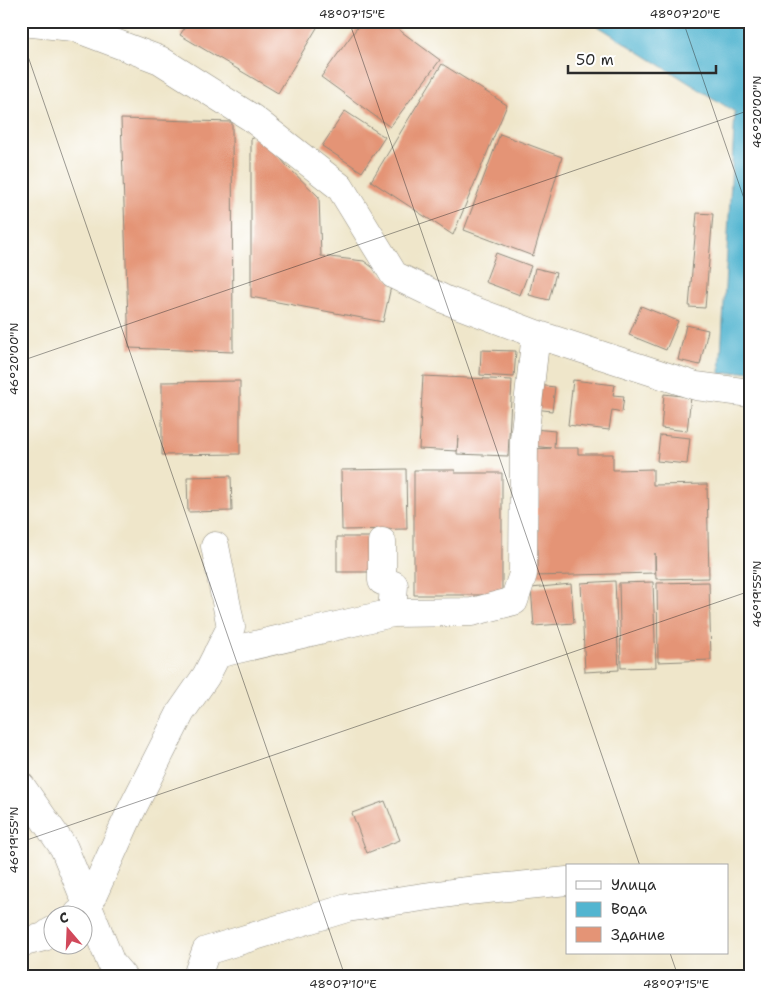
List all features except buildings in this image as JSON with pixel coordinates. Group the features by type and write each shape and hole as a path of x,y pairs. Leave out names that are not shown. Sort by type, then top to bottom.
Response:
{"street":[{"path":"21,22 73,27 160,60 252,118 340,186 394,275 446,300 536,334 696,386 750,393"},
{"path":"217,654 392,614 472,612 514,601 522,574 524,439 536,334"},
{"path":"382,542 382,581 394,585 392,614"},
{"path":"86,904 181,712 206,676 230,626 214,546"},
{"path":"21,786 64,848 81,904"},
{"path":"197,976 206,951 347,908 458,892 566,881"},
{"path":"92,928 111,963 122,976"},
{"path":"21,942 42,937"}],"water":[{"path":"590,21 750,21 750,371 720,374 735,112"}]}
